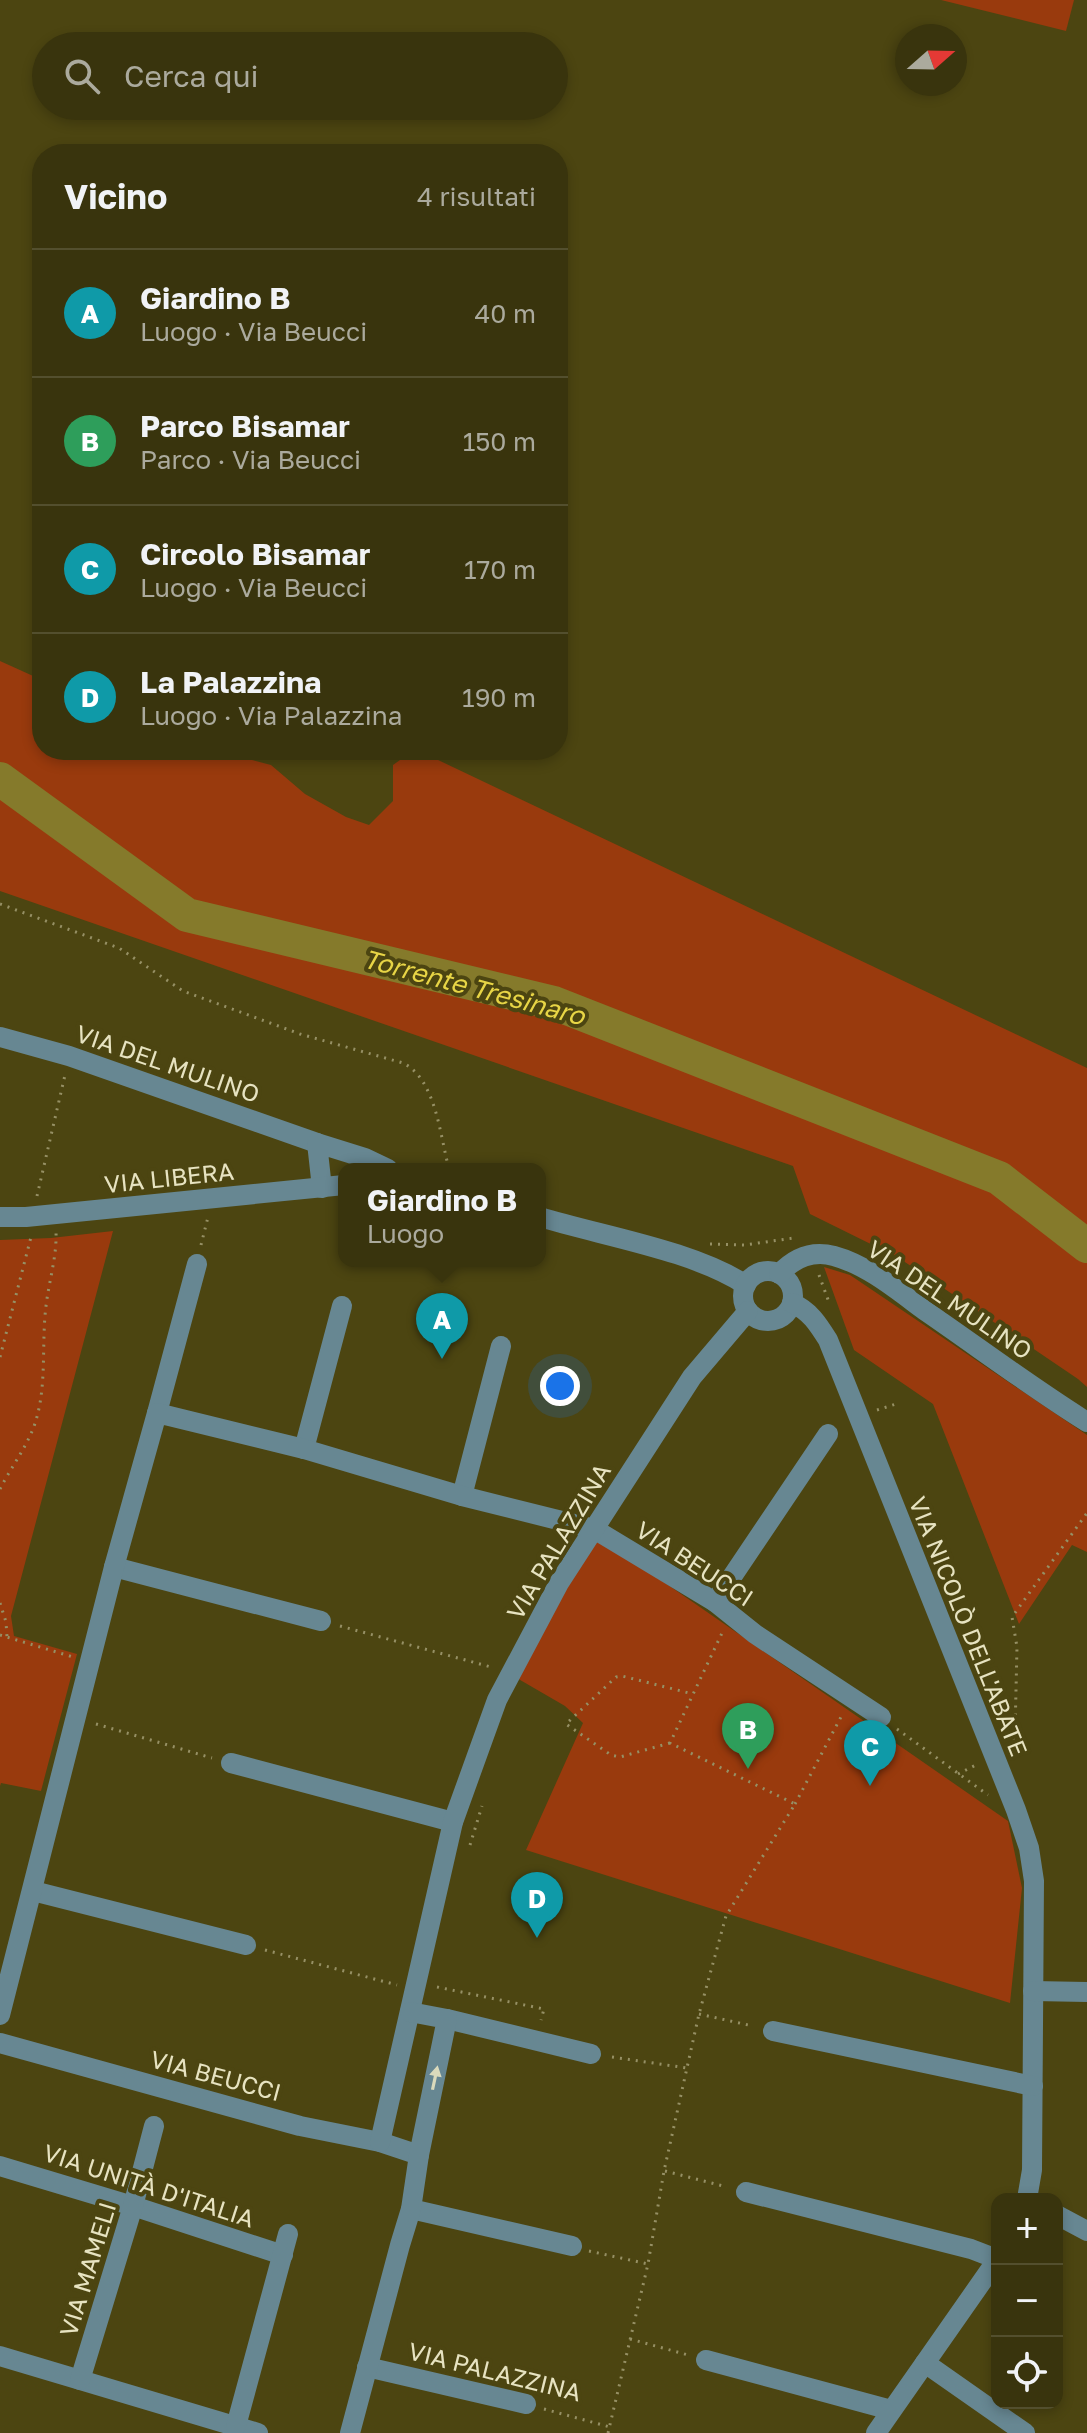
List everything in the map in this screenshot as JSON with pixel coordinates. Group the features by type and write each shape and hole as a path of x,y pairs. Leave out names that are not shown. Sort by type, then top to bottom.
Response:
{"street":[{"name":"VIA DEL MULINO","path":"0,1037 69,1056 375,1163"},
{"path":"317,1143 322,1188"},
{"name":"VIA LIBERA","path":"0,1217 338,1186"},
{"path":"546,1219 662,1250 725,1272 746,1285"},
{"name":"VIA DEL MULINO","path":"779,1274 789,1263 812,1254 832,1255 852,1263 892,1287 1087,1422"},
{"path":"0,2015 114,1567 197,1264"},
{"path":"764,1272 779,1274 789,1283 792,1303 789,1310 776,1320 760,1320 748,1311 743,1301 746,1285 750,1278 764,1272"},
{"name":"VIA NICOLÒ DELL'ABATE","path":"792,1303 809,1312 828,1340 1029,1848 1034,1881 1032,2170 1028,2193"},
{"path":"304,1449 342,1306"},
{"name":"VIA PALAZZINA","path":"380,2142 410,2012 424,1988 453,1822 484,1732 559,1583 692,1377 748,1311"},
{"path":"462,1496 501,1346"},
{"name":"VIA BEUCCI","path":"157,1413 304,1449 462,1496 594,1529 723,1609 755,1634 881,1717"},
{"path":"723,1609 828,1434"},
{"path":"114,1567 321,1621"},
{"path":"231,1763 453,1822"},
{"path":"33,1891 246,1945"},
{"path":"1033,1991 1087,1992"},
{"path":"410,2012 591,2054"},
{"path":"350,2433 411,2209 447,2019"},
{"path":"773,2031 1033,2086"},
{"name":"VIA BEUCCI","path":"0,2043 300,2126 380,2142 419,2155"},
{"name":"VIA MAMELI","path":"80,2380 154,2126"},
{"name":"VIA UNITÀ D'ITALIA","path":"0,2166 283,2255"},
{"path":"746,2192 971,2249 991,2257"},
{"path":"411,2209 572,2246"},
{"path":"1063,2218 1087,2231"},
{"path":"236,2426 288,2234"},
{"path":"876,2433 994,2265"},
{"path":"0,2356 258,2433"},
{"path":"706,2360 891,2410"},
{"path":"925,2363 1025,2433"},
{"name":"VIA PALAZZINA","path":"367,2367 526,2404"}],"path":[{"path":"0,904 119,948 183,991 314,1039 412,1067 428,1087 447,1163"},
{"path":"36,1201 69,1056"},
{"path":"197,1264 213,1198"},
{"path":"0,1489 23,1449 39,1409 45,1311 56,1227"},
{"path":"0,1357 33,1230"},
{"path":"702,1243 744,1245 800,1237"},
{"path":"958,1774 1011,1747 1014,1742 1017,1647 1012,1617 1087,1513"},
{"path":"0,1603 7,1637"},
{"path":"670,1743 693,1694 723,1609"},
{"path":"321,1621 512,1672"},
{"path":"0,1635 74,1657"},
{"path":"693,1694 616,1677 566,1724 611,1755 620,1757 670,1743 795,1804"},
{"path":"608,2433 648,2264 664,2171 699,2014 726,1916 795,1804 851,1698"},
{"path":"881,1717 1001,1805 1016,1810"},
{"path":"76,1719 231,1763"},
{"path":"470,1846 484,1799"},
{"path":"246,1945 424,1988 544,2009 534,2041"},
{"path":"699,2014 773,2031"},
{"path":"591,2054 687,2068"},
{"path":"664,2171 746,2192"},
{"path":"572,2246 648,2264"},
{"path":"630,2339 706,2360"},
{"name":"VIA PALAZZINA","path":"526,2404 610,2427"}],"shaded area":[{"path":"941,0 1074,0 1066,31"},
{"path":"0,661 32,675 32,760 252,760 271,765 305,794 346,817 369,825 393,801 393,765 400,760 438,760 1087,1068 1087,1387 899,1258 810,1214 793,1166 0,891"},
{"path":"113,1231 11,1616 14,1636 77,1654 41,1791 1,1783 0,1786 0,1240"},
{"path":"824,1267 850,1275 1087,1435 1087,1552 1072,1545 1019,1624 933,1404 854,1350"},
{"path":"596,1535 1008,1821 1022,1888 1010,2003 526,1850 583,1723 565,1706 515,1677"}],"waterway":[{"name":"Torrente Tresinaro","path":"0,779 187,915 554,1003 999,1178 1087,1246"}],"place":[{"name":"Giardino B","path":"442,1359"},
{"name":"Parco Bisamar","path":"748,1769"},
{"name":"Circolo Bisamar","path":"870,1786"},
{"name":"La Palazzina","path":"537,1938"}]}
